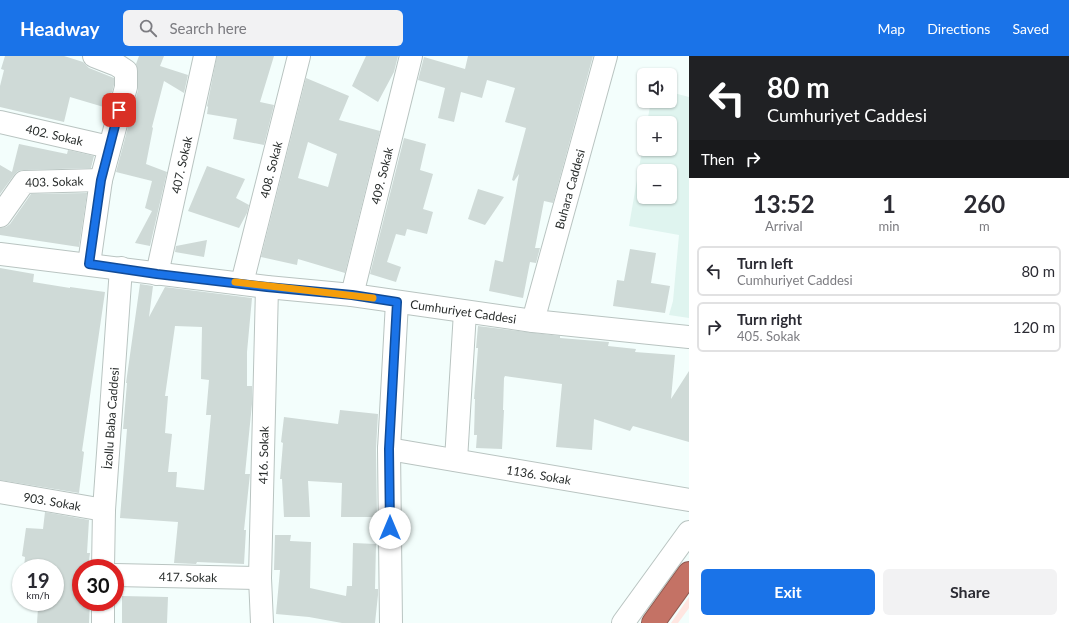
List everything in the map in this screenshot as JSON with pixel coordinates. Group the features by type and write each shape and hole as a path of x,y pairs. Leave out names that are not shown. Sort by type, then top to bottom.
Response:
{"highway":[{"path":"653,623 689,573"}],"street":[{"name":"407. Sokak","path":"157,274 206,56"},
{"name":"409. Sokak","path":"352,295 411,56"},
{"name":"Buhara Caddesi","path":"533,321 606,56"},
{"path":"89,264 101,180 126,87 126,71 117,65 98,57"},
{"name":"408. Sokak","path":"242,283 294,59"},
{"name":"402. Sokak","path":"0,122 109,147"},
{"name":"403. Sokak","path":"0,216 24,182 101,180"},
{"name":"Cumhuriyet Caddesi","path":"0,254 267,287 352,295 533,321 689,337"},
{"name":"İzollu Baba Caddesi","path":"103,559 104,510 121,268"},
{"name":"416. Sokak","path":"262,623 260,578 267,287"},
{"path":"391,623 389,449 397,302"},
{"path":"456,460 465,312"},
{"name":"1136. Sokak","path":"389,449 689,500"},
{"name":"903. Sokak","path":"0,492 104,510"},
{"path":"623,623 689,532"},
{"name":"417. Sokak","path":"124,575 260,578"},
{"path":"103,611 103,623"}],"shaded area":[{"path":"677,94 689,97 689,318 669,315 673,301 679,235 629,226 637,180 637,204 677,204 677,164 640,164 641,156 677,156 677,116 648,116 650,108 677,108"},
{"path":"689,597 689,608 678,623 671,623"}],"building":[{"path":"5,56 64,56 83,62 89,68 114,78 114,85 107,108 70,97 64,122 0,107 0,86 4,70 1,69"},
{"path":"139,56 164,56 160,66 188,75 184,93 164,81 152,127 146,164 167,172 150,246 135,243 152,211 145,208 152,181 116,172 138,90 138,71 136,64"},
{"path":"217,56 274,56 260,102 274,105 264,145 233,139 237,119 207,114 207,106"},
{"path":"366,56 398,56 394,72 378,102 352,86"},
{"path":"468,56 593,56 553,203 544,201 535,248 540,248 536,263 530,262 523,298 489,291 495,260 503,262 519,174 514,181 512,180 526,128 505,122 515,88 487,80 482,98 461,92 454,122 438,118 445,88 418,80 424,57 465,69"},
{"path":"306,78 349,96 339,120 380,131 345,273 298,259 297,265 261,257","holes":["308,142 337,154 328,187 298,178"]},
{"path":"404,138 426,144 420,170 433,174 423,209 433,212 427,234 407,229 405,236 396,234 387,262 401,267 396,282 370,274"},
{"path":"19,144 67,154 68,150 94,156 91,168 18,171 0,194 0,165 12,172"},
{"path":"207,166 245,179 236,198 249,205 247,213 239,228 188,211"},
{"path":"478,189 504,197 485,225 468,219"},
{"path":"87,193 79,247 0,235 0,228 6,227 10,224 31,194"},
{"path":"207,240 204,257 175,252 176,246"},
{"path":"630,249 656,253 651,283 670,286 665,313 613,306 617,280 624,281"},
{"path":"0,268 34,274 33,282 105,292 82,451 84,452 79,493 0,480"},
{"path":"140,284 153,286 149,317 165,287 252,298 247,352 247,386 252,386 252,404 245,474 250,474 244,530 246,530 244,564 197,562 196,564 174,563 178,522 120,518 127,429 123,429 126,383","holes":["175,326 202,327 201,379 209,380 206,415 211,415 204,490 176,487 177,472 168,472 172,434 165,433 168,396 165,396"]},
{"path":"478,326 560,336 560,338 609,342 608,346 636,349 635,352 675,355 671,399 689,371 689,442 633,426 630,431 594,419 592,450 556,447 562,384 505,376 502,449 476,448 477,435 474,435 474,399 478,348 476,348"},
{"path":"340,410 378,414 376,449 377,517 341,517 342,483 308,481 310,517 284,517 282,479 280,479 283,443 281,442 284,417 338,424"},
{"path":"45,512 89,520 87,553 90,553 89,559 72,559 72,611 90,611 89,623 37,623 38,611 64,611 64,559 25,559 25,557 22,556 26,528 43,529"},
{"path":"275,535 291,535 290,541 311,542 310,588 346,596 347,586 352,586 353,543 376,544 375,589 378,589 378,595 375,623 342,623 309,617 276,614 280,570 274,570"},
{"path":"124,596 168,597 167,623 122,623"}],"slow traffic":[{"path":"235,282 267,287 373,298"}],"route":[{"path":"119,110 101,180 89,264 157,274 352,295 397,302 389,449 390,528"}]}
